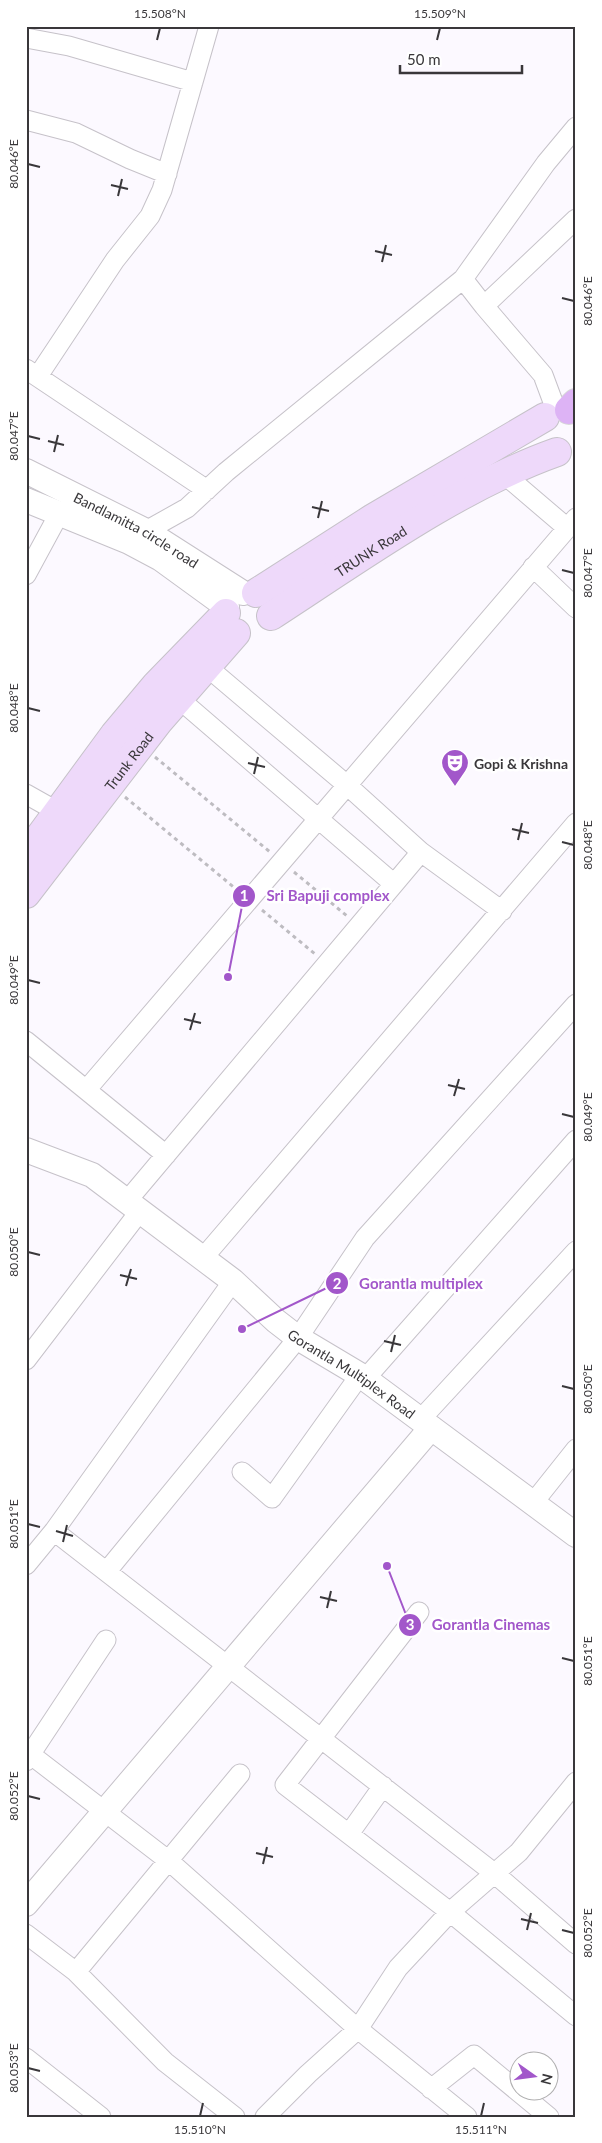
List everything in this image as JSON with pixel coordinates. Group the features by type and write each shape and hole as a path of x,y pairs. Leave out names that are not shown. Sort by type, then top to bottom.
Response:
{"main road":[{"path":"564,411 541,425 543,442 566,450"},
{"name":"Trunk Road","path":"26,894 159,721 198,660 238,608 373,518 564,411"},
{"name":"TRUNK Road","path":"271,616 385,542 472,491 566,450"},
{"path":"265,598 270,607 271,616 267,627 259,635 247,637 238,608 265,598"},
{"name":"Trunk Road","path":"26,855 114,735 156,685 198,660"}],"street":[{"path":"207,490 32,373 115,260 150,216 167,174 209,26"},
{"path":"26,38 69,46 193,82"},
{"path":"26,120 76,133 130,159 167,174"},
{"path":"141,538 187,508 463,278 546,163 576,127"},
{"path":"484,306 576,219"},
{"path":"463,278 484,306 543,375 564,411"},
{"name":"Bandlamitta circle road","path":"26,471 141,538"},
{"path":"87,1089 319,820 571,522 505,475"},
{"path":"26,500 59,514 141,538 161,559 238,608"},
{"path":"26,575 59,514"},
{"path":"533,567 576,608"},
{"path":"198,660 348,786 421,852 502,911"},
{"path":"185,704 394,884"},
{"path":"26,794 58,812"},
{"path":"203,1258 502,911 572,834"},
{"path":"26,1360 133,1206 166,1155 421,852"},
{"path":"107,1571 298,1338 365,1238 576,1004"},
{"path":"26,1041 166,1155"},
{"path":"242,1472 272,1498 362,1377 576,1140"},
{"name":"Gorantla Multiplex Road","path":"26,1150 92,1175 234,1281 276,1321 298,1338 362,1377 576,1535"},
{"path":"26,1904 228,1668 425,1424 576,1251"},
{"path":"26,1566 54,1531 234,1281"},
{"path":"532,1503 576,1449"},
{"path":"54,1531 494,1873 576,1944"},
{"path":"419,1612 285,1785 450,1912 576,2016"},
{"path":"106,1640 28,1756 105,1811 169,1861 358,2029 467,2117"},
{"path":"76,1972 240,1774"},
{"path":"265,2117 308,2074 358,2029 398,1968 450,1912 519,1852 576,1782"},
{"path":"349,1834 382,1786"},
{"path":"26,1934 76,1972 166,2062 236,2117"},
{"path":"431,2088 474,2055 549,2117"},
{"path":"26,2058 101,2117"}],"path":[{"path":"154,756 359,926"},
{"path":"123,795 244,895"},
{"path":"259,908 327,964"}],"place":[{"name":"Gopi & Krishna","path":"455,787"},
{"name":"Sri Bapuji complex","path":"228,977"},
{"name":"Gorantla multiplex","path":"242,1329"},
{"name":"Gorantla Cinemas","path":"387,1566"}]}
